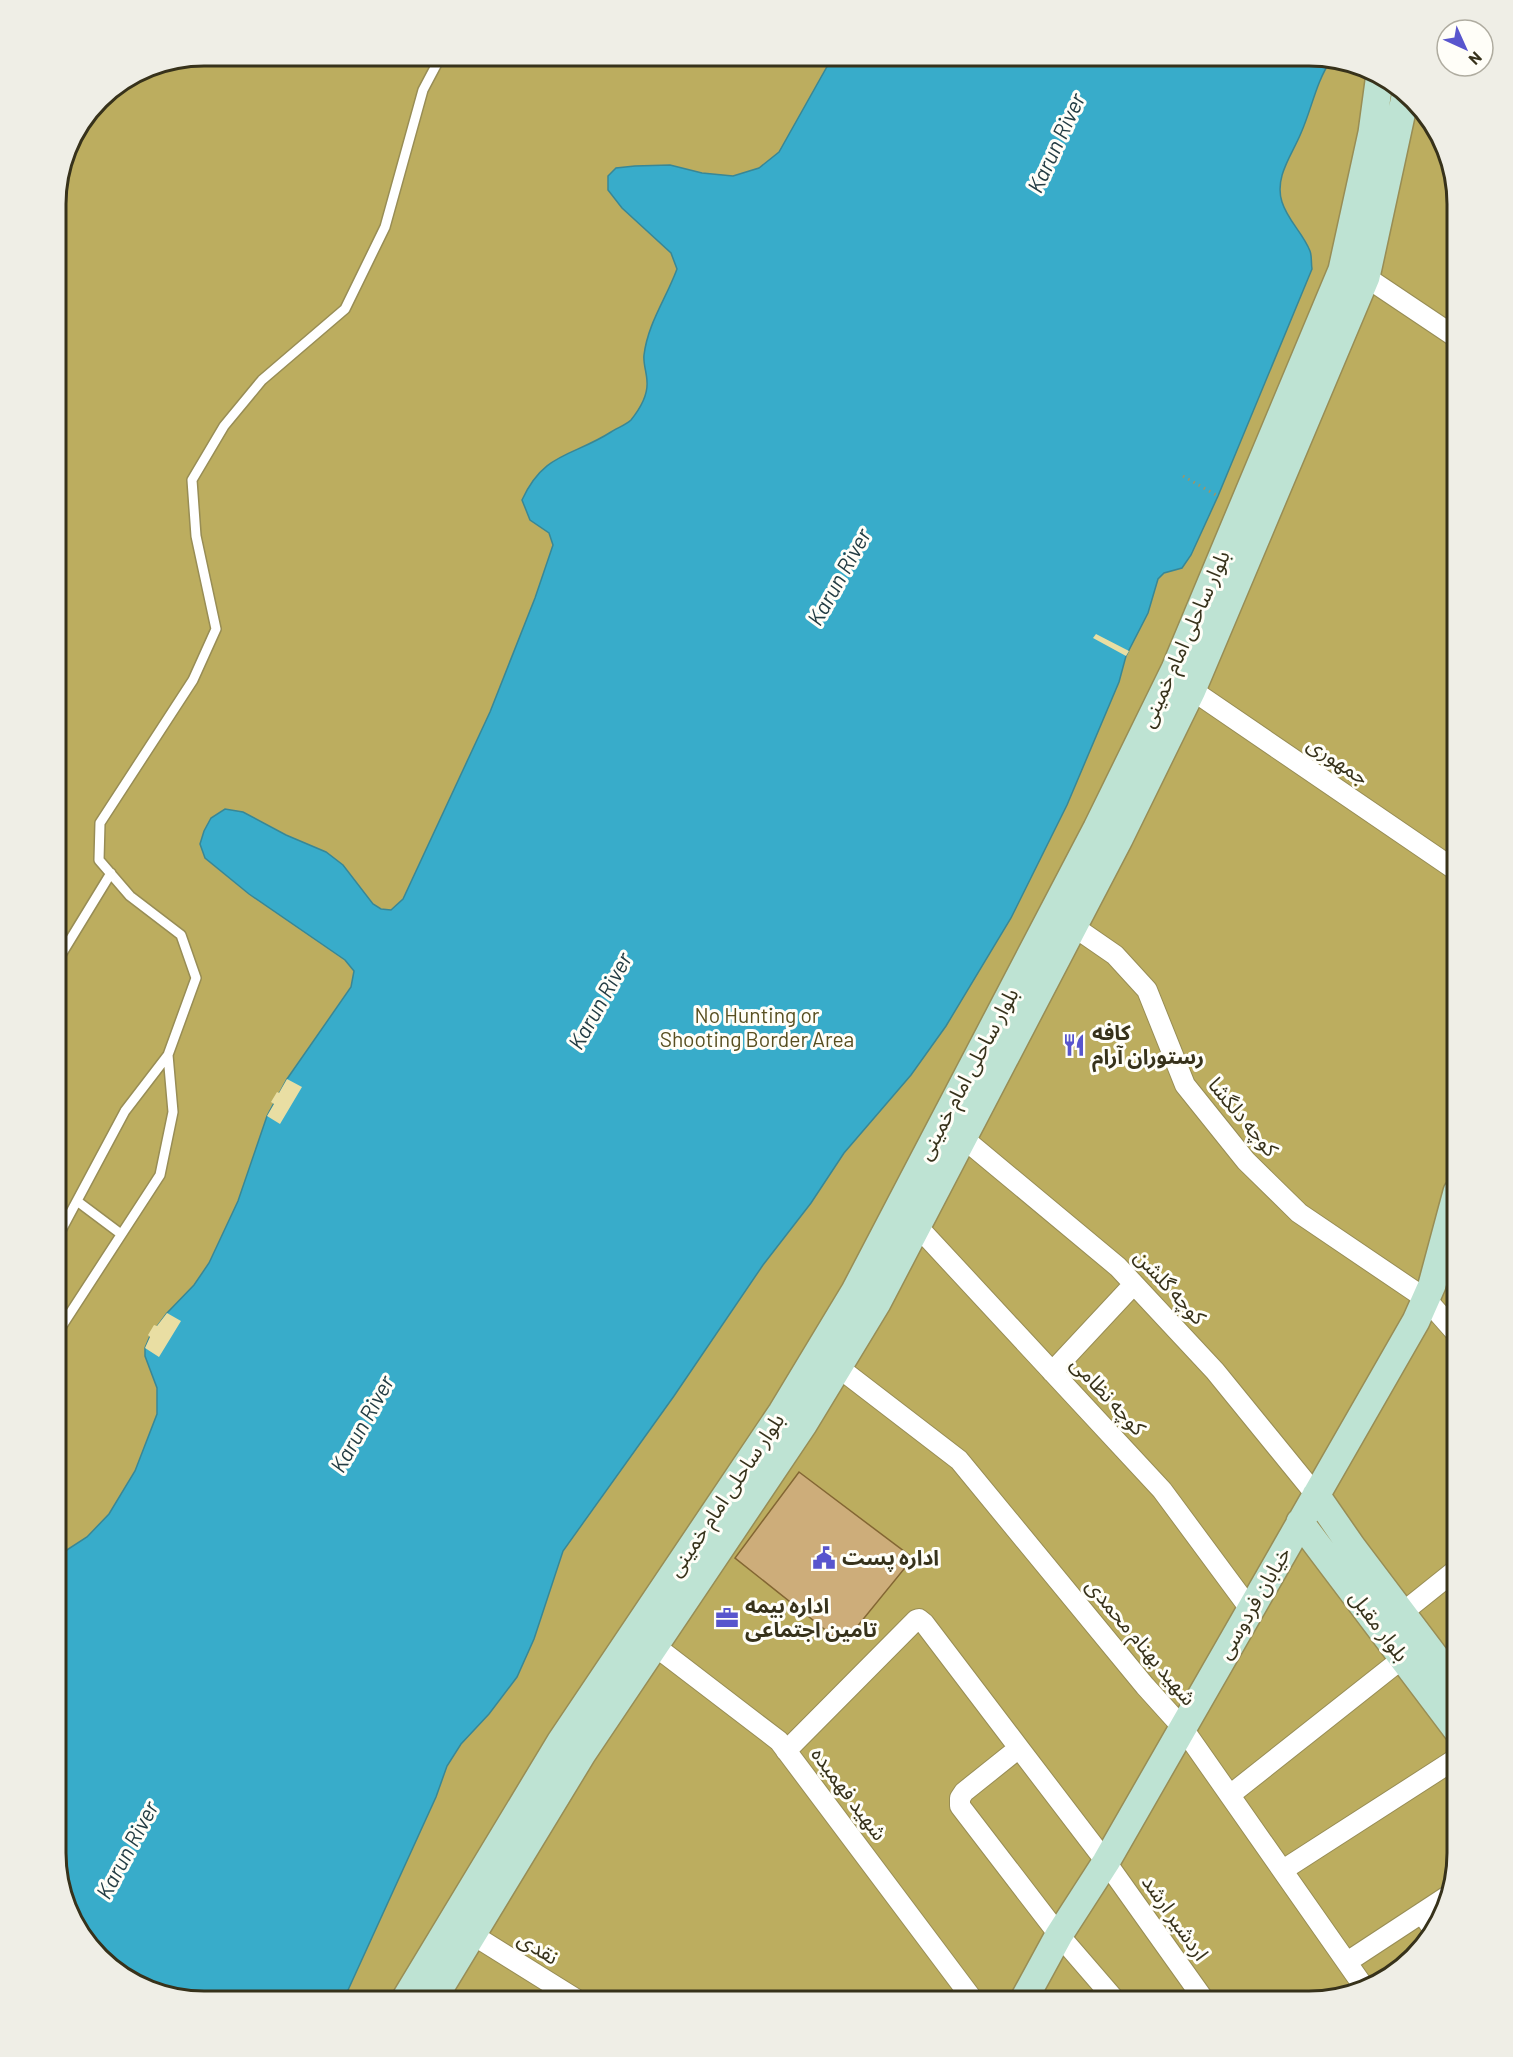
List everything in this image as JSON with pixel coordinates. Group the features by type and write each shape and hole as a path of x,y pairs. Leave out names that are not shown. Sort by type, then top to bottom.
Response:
{"main road":[{"name":"بلوار ساحلی امام خمینی","path":"1354,273 1379,85"},
{"name":"بلوار ساحلی امام خمینی","path":"412,1991 462,1928 582,1754 803,1425 877,1303 1073,926 1182,683 1354,273 1403,103"},
{"name":"بلوار ساحلی امام خمینی","path":"436,1991 462,1928 561,1741 782,1412 855,1291 1097,828 1182,683"},
{"name":"خیابان فردوسی","path":"1028,1991 1059,1935 1106,1862 1416,1321 1432,1284 1447,1231"},
{"name":"بلوار مقبل","path":"1316,1495 1447,1672"},
{"name":"بلوار مقبل","path":"1300,1522 1447,1716"}],"street":[{"path":"1354,273 1447,331"},
{"name":"جمهوری","path":"1182,683 1447,864"},
{"name":"کوچه دلگشا","path":"1073,926 1115,955 1147,990 1185,1084 1246,1161 1299,1213 1426,1299 1447,1322"},
{"name":"کوچه گلشن","path":"963,1138 1118,1266 1215,1371 1316,1495"},
{"name":"کوچه نظامی","path":"917,1226 1162,1490 1250,1609"},
{"path":"1052,1372 1134,1284"},
{"name":"شهید بهنام محمدی","path":"838,1367 959,1460 1145,1686 1182,1727 1360,1981"},
{"path":"1402,1613 1447,1578"},
{"name":"اردشیر ارشد","path":"786,1751 916,1620 920,1619 1106,1862 1198,1991"},
{"name":"شهید فهمیده","path":"655,1646 779,1741 966,1991"},
{"path":"1230,1795 1403,1658"},
{"path":"1020,1748 964,1792 960,1798 960,1806 1059,1935 1107,1991"},
{"path":"1283,1870 1447,1765"},
{"path":"1347,1962 1437,1902"},
{"path":"1422,1913 1428,1922"},
{"name":"نقدی","path":"462,1928 563,1991"}],"lane":[{"path":"66,1221 125,1112 168,1054 196,978 181,935 130,896 99,860 100,823 193,680 216,628 196,536 192,480 224,426 262,380 345,309 385,227 423,90 436,66"},
{"path":"66,947 111,873"},
{"path":"67,1317 160,1175 172,1112 168,1054"},
{"path":"77,1201 121,1234"}],"path":[{"path":"1183,476 1218,496"}],"green space":[{"name":"No Hunting or Shooting Border Area","path":"1318,66 1353,73 1386,89 1413,113 1428,135 1442,168 1447,204 1447,1853 1442,1889 1428,1922 1407,1951 1378,1972 1345,1986 1309,1991 195,1991 168,1986 135,1972 106,1951 85,1922 71,1889 66,1853 66,195 71,168 80,143 100,113 127,89 151,77 186,67"}],"water":[{"name":"Karun River","path":"827,66 1326,67 1301,133 1285,166 1280,184 1282,202 1310,251 1312,269 1218,496 1191,555 1182,568 1164,573 1158,579 1148,613 1126,656 1119,682 1067,805 1011,918 946,1026 911,1075 844,1153 811,1203 763,1265 674,1396 563,1551 534,1639 517,1677 489,1714 461,1744 447,1766 436,1797 348,1991 195,1991 168,1986 135,1972 106,1951 85,1922 71,1889 66,1853 66,1551 87,1537 109,1514 135,1471 157,1414 157,1388 145,1356 145,1348 150,1336 167,1313 194,1285 209,1263 238,1201 267,1116 287,1079 351,987 354,971 345,960 249,894 205,858 200,844 204,831 211,818 225,809 243,812 286,835 326,852 343,865 373,904 381,909 391,910 403,899 490,712 535,598 553,545 549,533 530,520 522,500 531,484 550,464 629,422 640,407 646,392 644,358 646,343 677,269 671,253 622,208 608,190 608,176 616,168 670,165 702,173 733,176 759,168 779,152"}],"pier":[{"path":"1096,634 1129,651 1126,656 1093,638"},
{"path":"287,1079 302,1087 280,1124 267,1116 274,1104 271,1102"},
{"path":"167,1313 181,1321 159,1357 145,1348 150,1337 148,1335 154,1325 157,1326"}],"building":[{"name":"اداره پست","path":"799,1472 913,1558 843,1644 735,1558"}],"place":[{"name":"کافه رستوران آرام","path":"1074,1045"},
{"name":"اداره پست","path":"824,1558"},
{"name":"اداره بیمه تامین اجتماعی","path":"727,1618"}]}
